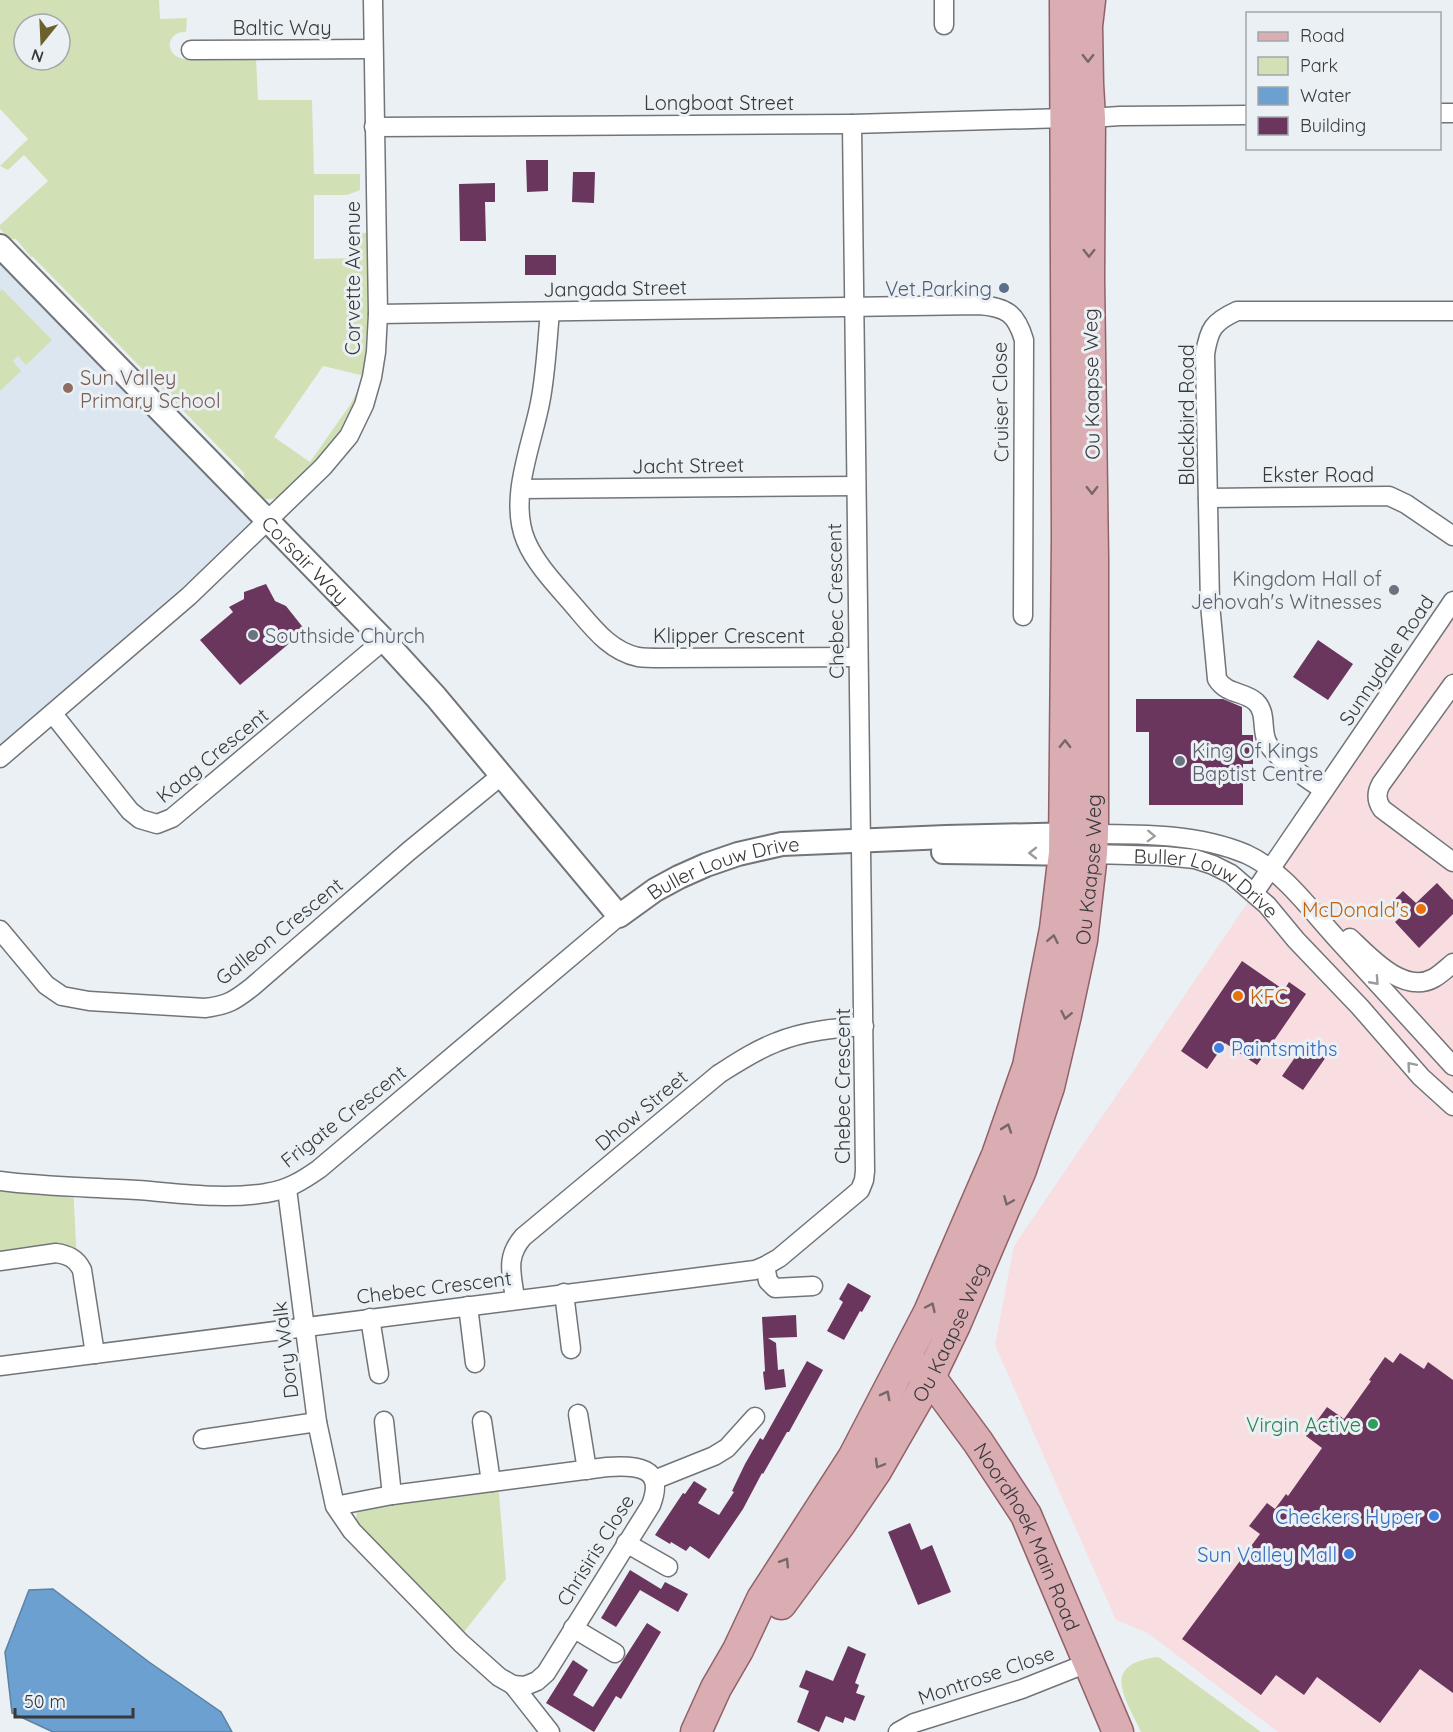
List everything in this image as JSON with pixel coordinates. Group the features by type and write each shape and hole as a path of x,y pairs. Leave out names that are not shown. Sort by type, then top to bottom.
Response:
{"main road":[{"name":"Ou Kaapse Weg","path":"738,1650 778,1608 840,1524 876,1471 930,1377 955,1325 1021,1170 1049,1088 1082,940 1078,844 1094,678 1089,279 1077,118 1065,0"},
{"name":"Ou Kaapse Weg","path":"1077,118 1090,0"},
{"name":"Ou Kaapse Weg","path":"696,1732 762,1599 853,1458 905,1359 929,1312 998,1155 1028,1066 1055,929 1078,844"},
{"name":"Noordhoek Main Road","path":"905,1359 930,1377 978,1442 1026,1515 1118,1732"}],"street":[{"name":"Corvette Avenue","path":"0,758 189,596 323,467 349,436 364,405 376,352 378,314 373,0"},
{"path":"944,0 944,25"},
{"name":"Baltic Way","path":"191,50 373,49"},
{"name":"Longboat Street","path":"374,127 852,124 1120,116 1246,115"},
{"name":"Chebec Crescent","path":"0,1366 744,1271 765,1266 779,1258 860,1190 864,1180 867,841 857,657 852,124"},
{"name":"Corsair Way","path":"1,249 384,640 436,697 619,916"},
{"name":"Cruiser Close","path":"854,308 994,306 1011,315 1020,326 1024,340 1023,616"},
{"name":"Jangada Street","path":"378,314 854,308"},
{"name":"Blackbird Road","path":"1324,790 1303,776 1268,744 1262,712 1257,703 1222,686 1217,679 1210,604 1205,354 1207,337 1212,327 1223,317 1237,311 1453,310"},
{"name":"Klipper Crescent","path":"550,312 540,403 526,458 521,489 521,526 534,556 599,635 618,650 639,657 857,657"},
{"name":"Jacht Street","path":"521,489 856,486"},
{"name":"Ekster Road","path":"1208,498 1389,496 1406,504 1453,536"},
{"name":"Sunnydale Road","path":"1254,893 1453,602"},
{"name":"Kaag Crescent","path":"53,714 130,811 140,819 157,824 166,822 384,640"},
{"path":"1453,684 1381,784 1377,794 1382,809 1453,862"},
{"name":"Galleon Crescent","path":"0,930 46,985 62,996 89,1001 205,1008 224,1005 236,1000 252,987 409,851 502,775"},
{"name":"Buller Louw Drive","path":"619,916 646,896 706,865 738,854 782,844 867,841 916,851 1179,837 1206,841 1248,855 1284,880 1450,1062"},
{"name":"Buller Louw Drive","path":"1078,844 1195,859 1231,874 1267,905 1421,1077 1453,1106"},
{"path":"1308,907 1350,938 1387,971 1403,979 1419,982 1433,978 1453,963"},
{"name":"Frigate Crescent","path":"0,1180 225,1195 267,1193 287,1189 319,1169 619,916"},
{"name":"Dhow Street","path":"515,1299 511,1256 514,1247 523,1237 720,1074 745,1057 777,1042 827,1029 864,1026"},
{"name":"Dory Walk","path":"287,1189 316,1422 335,1506"},
{"path":"0,1262 56,1253 64,1254 78,1262 95,1354"},
{"path":"765,1266 768,1281 775,1288 813,1286"},
{"path":"564,1293 571,1349"},
{"path":"468,1306 475,1363"},
{"path":"370,1318 379,1374"},
{"path":"578,1414 587,1470"},
{"path":"654,1480 714,1456 727,1448 755,1417"},
{"path":"384,1421 392,1495"},
{"path":"482,1421 490,1482"},
{"path":"203,1439 316,1422"},
{"name":"Chrisiris Close","path":"335,1506 392,1495 607,1467 635,1466 644,1469 654,1480 655,1493 651,1505 546,1673 537,1681 525,1686 513,1685"},
{"path":"335,1506 352,1531 461,1643 499,1677 513,1685 550,1732"},
{"path":"626,1543 668,1567"},
{"path":"573,1628 615,1653"},
{"name":"Montrose Close","path":"898,1732 914,1723 1022,1689 1090,1662"}],"shaded area":[{"name":"Sun Valley Primary School","path":"0,257 261,518 0,746"},
{"path":"1453,601 1453,1732 1278,1732 1148,1633 1116,1620 995,1345 1014,1246"}],"green space":[{"path":"0,0 159,0 160,19 187,18 186,32 174,35 171,39 170,48 177,57 183,59 256,58 258,100 312,100 314,174 360,174 360,190 347,195 314,195 314,259 353,258 353,232 368,233 369,350 365,376 323,366 274,437 310,462 357,392 360,393 333,444 280,497 264,499 253,492 245,484 244,473 31,257 16,239 10,239 0,229 0,225 48,181 24,155 8,170 0,166 28,139 0,109"},
{"path":"2,289 52,340 26,365 18,356 13,361 21,371 0,391 0,291"},
{"path":"0,1175 73,1185 77,1264 59,1254 0,1260"},
{"path":"498,1481 506,1579 459,1638 355,1525 359,1502"},
{"path":"1157,1657 1261,1732 1141,1732 1124,1695 1123,1675 1128,1667 1139,1661"}],"water":[{"path":"53,1589 149,1662 221,1712 232,1732 53,1732 12,1713 5,1652 29,1590"}],"building":[{"path":"526,160 548,160 548,191 527,192"},
{"path":"573,172 595,172 594,203 572,202"},
{"path":"495,183 495,202 485,202 486,241 460,241 459,184"},
{"path":"525,255 556,255 556,275 525,275"},
{"name":"Southside Church","path":"266,584 275,601 286,606 305,630 240,685 200,640 233,612 229,607 244,599 244,592"},
{"path":"1318,640 1353,664 1328,700 1293,677"},
{"path":"1136,699 1223,699 1242,707 1242,735 1253,735 1253,764 1243,764 1243,805 1149,805 1149,732 1136,732"},
{"path":"1437,883 1453,900 1453,914 1419,948 1395,922 1403,915 1391,903 1403,891 1416,903"},
{"path":"1242,961 1284,990 1289,982 1306,994 1257,1065 1225,1043 1207,1069 1181,1051"},
{"path":"1305,1043 1326,1057 1303,1090 1282,1076"},
{"path":"848,1283 871,1296 844,1340 827,1331 843,1302 839,1299"},
{"path":"796,1315 797,1337 768,1338 776,1343 778,1370 784,1369 786,1387 765,1390 762,1317"},
{"name":"Sun Valley Mall","path":"1400,1353 1424,1369 1428,1362 1453,1380 1453,1693 1420,1669 1380,1723 1317,1677 1304,1695 1276,1675 1261,1695 1182,1639 1260,1534 1249,1526 1267,1503 1275,1509 1286,1494 1288,1496 1322,1448 1306,1436 1327,1407 1344,1419 1385,1357 1393,1363"},
{"path":"807,1361 823,1370 743,1509 709,1559 690,1546 686,1551 655,1535 683,1493 685,1494 694,1481 707,1489 698,1503 719,1515 734,1492 732,1491 745,1464 760,1438 763,1440"},
{"path":"910,1523 921,1550 932,1545 951,1592 918,1605 888,1532"},
{"path":"630,1570 661,1589 665,1582 688,1594 678,1612 640,1590 616,1627 601,1618"},
{"path":"647,1623 661,1632 621,1699 616,1696 594,1732 546,1703 573,1660 588,1670 573,1695 593,1707"},
{"path":"848,1646 866,1654 855,1683 859,1685 856,1693 865,1696 855,1721 845,1717 843,1723 826,1716 819,1732 797,1722 809,1691 799,1687 806,1670 833,1681"}],"place":[{"name":"Vet Parking","path":"1004,288"},
{"name":"Sun Valley Primary School","path":"68,388"},
{"name":"Kingdom Hall of Jehovah's Witnesses","path":"1394,590"},
{"name":"Southside Church","path":"253,635"},
{"name":"King Of Kings Baptist Centre","path":"1180,761"},
{"name":"McDonald's","path":"1421,909"},
{"name":"KFC","path":"1238,996"},
{"name":"Paintsmiths","path":"1219,1048"},
{"name":"Virgin Active","path":"1373,1424"},
{"name":"Checkers Hyper","path":"1434,1516"},
{"name":"Sun Valley Mall","path":"1349,1554"}]}
